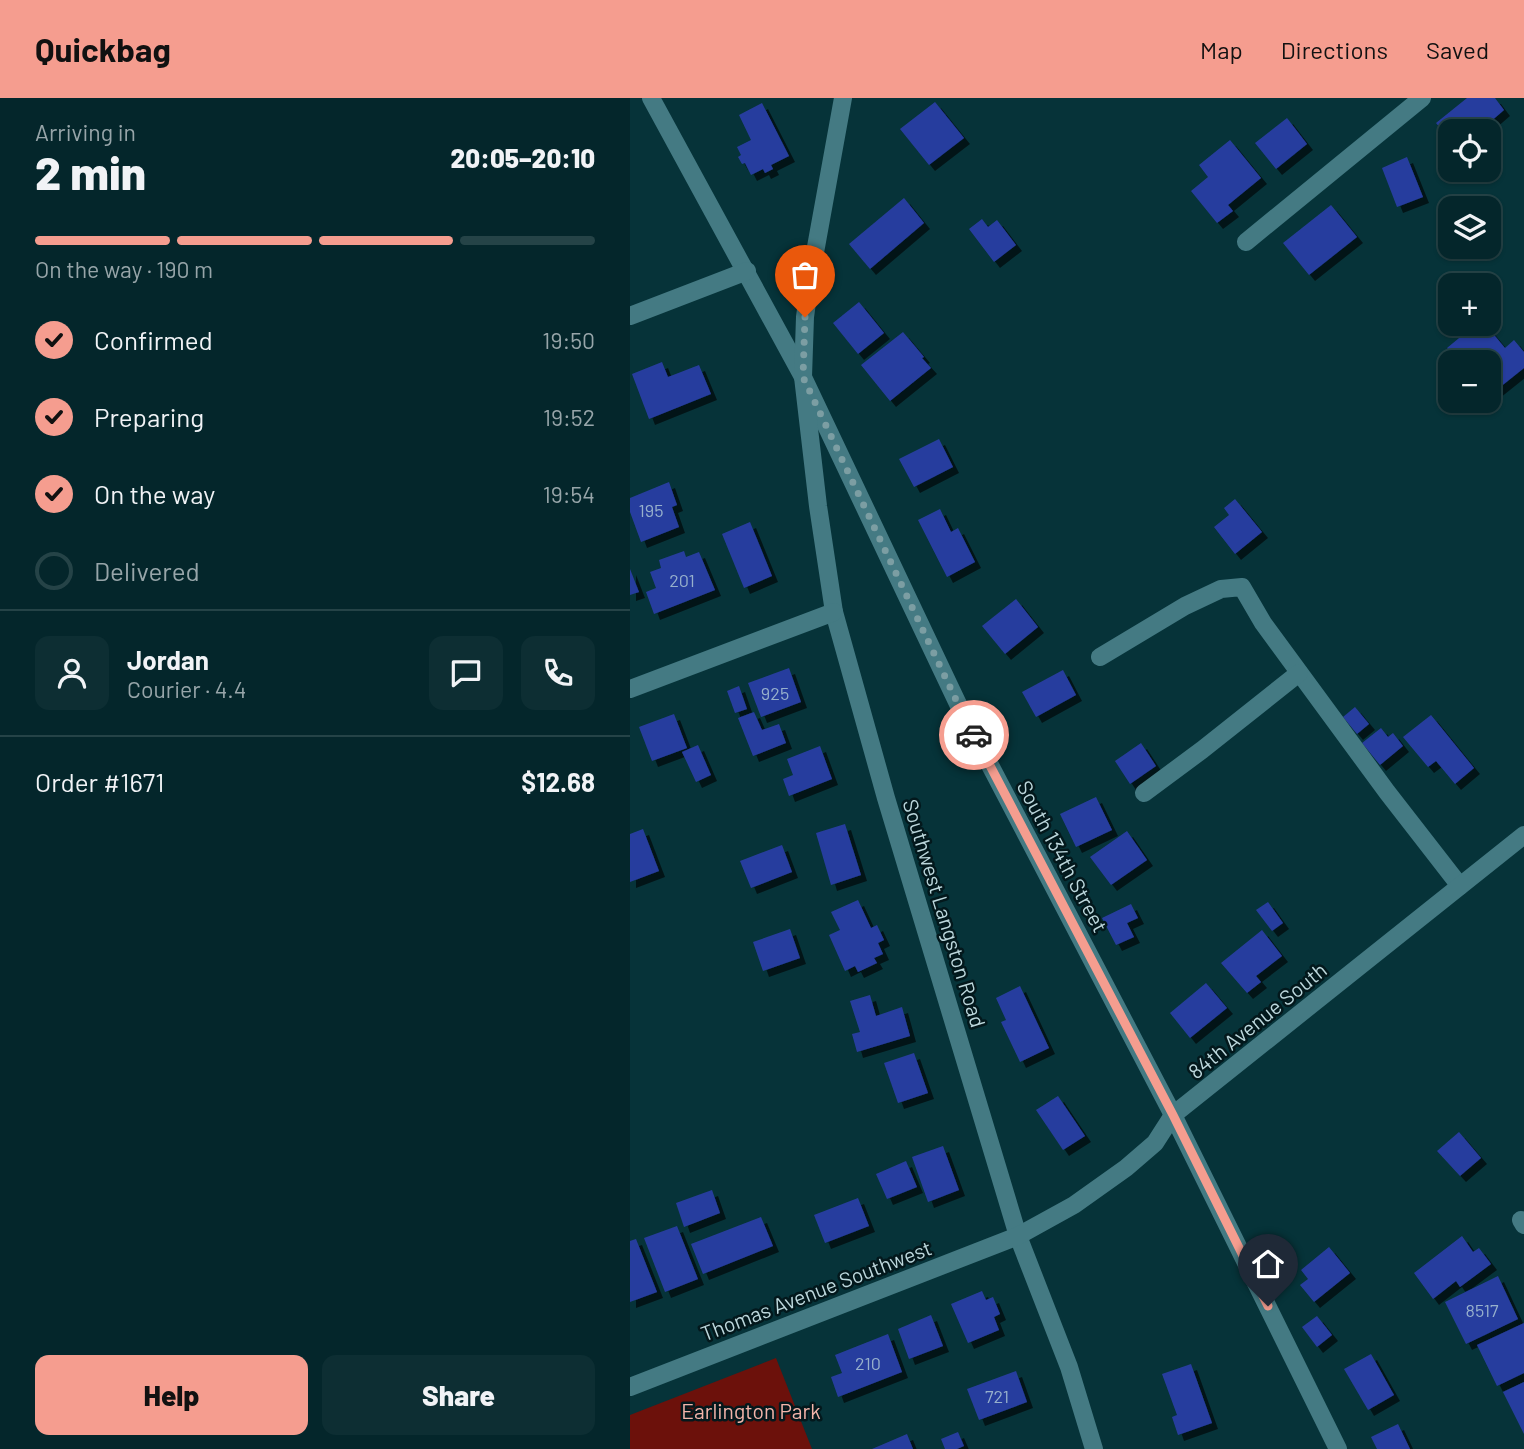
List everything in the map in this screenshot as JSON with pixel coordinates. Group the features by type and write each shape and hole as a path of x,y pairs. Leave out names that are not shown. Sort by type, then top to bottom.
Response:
{"street":[{"name":"South 134th Street","path":"651,98 803,377 958,704 1173,1115 1338,1449"},
{"path":"803,377 805,317 810,279 843,98"},
{"path":"1246,242 1422,98"},
{"path":"630,316 747,271"},
{"name":"Southwest Langston Road","path":"803,377 834,612 886,798 1018,1236 1069,1367 1094,1449"},
{"path":"1100,657 1185,606 1221,589 1242,587 1263,623 1299,673 1460,886"},
{"path":"630,689 834,612"},
{"path":"1144,793 1299,673"},
{"name":"84th Avenue South","path":"1018,1236 1074,1205 1126,1168 1155,1143 1173,1115 1524,835"},
{"name":"Thomas Avenue Southwest","path":"630,1387 1018,1236"}],"green space":[{"name":"Earlington Park","path":"776,1358 812,1449 630,1449 630,1415"}],"building":[{"path":"1467,98 1495,98 1504,110 1494,119 1441,119"},
{"path":"935,102 964,138 929,165 900,129"},
{"path":"762,103 789,156 771,165 773,169 765,173 763,169 751,175 745,163 742,164 738,157 741,155 737,147 751,140 739,115"},
{"path":"1287,118 1307,144 1276,169 1255,143"},
{"path":"1230,140 1261,178 1228,205 1233,211 1217,223 1191,191 1208,177 1199,165"},
{"path":"1407,157 1423,197 1397,207 1382,168"},
{"path":"904,198 924,223 870,269 849,244"},
{"path":"1331,205 1357,237 1309,275 1283,243"},
{"path":"982,219 988,227 997,220 1016,245 994,262 969,229"},
{"path":"859,302 884,333 858,354 833,323"},
{"path":"903,332 931,368 890,401 861,365"},
{"path":"1462,336 1495,336 1505,348 1514,340 1524,352 1524,368 1501,386 1501,350 1447,348"},
{"path":"662,362 668,377 699,365 711,394 649,419 632,374"},
{"path":"939,439 953,467 914,487 899,459"},
{"path":"669,482 677,505 672,507 679,527 641,542 630,512 630,498"},
{"path":"1235,499 1262,532 1235,554 1214,527 1229,515 1224,508"},
{"path":"940,509 951,532 958,528 975,562 947,577 918,520"},
{"path":"750,522 772,576 744,588 722,534"},
{"path":"684,551 686,557 699,552 715,590 654,614 646,592 656,588 650,572 661,568 659,560"},
{"path":"630,569 639,592 630,595"},
{"path":"1016,599 1038,627 1005,654 982,626"},
{"path":"789,668 801,702 761,717 748,683"},
{"path":"1063,670 1076,695 1036,717 1022,692"},
{"path":"739,686 747,709 735,713 727,691"},
{"path":"1355,707 1369,724 1357,734 1343,717"},
{"path":"754,712 762,730 779,724 786,743 753,756 738,718"},
{"path":"674,714 687,748 652,761 639,727"},
{"path":"1431,715 1474,768 1455,784 1436,761 1428,767 1403,737"},
{"path":"1381,728 1388,737 1393,733 1403,746 1380,765 1362,743"},
{"path":"1141,743 1156,766 1130,784 1115,761"},
{"path":"698,745 711,775 696,782 682,752"},
{"path":"820,746 832,779 789,796 783,779 793,775 787,759"},
{"path":"1096,797 1112,830 1076,847 1060,814"},
{"path":"845,824 861,875 831,885 816,833"},
{"path":"643,829 659,871 630,882 630,834"},
{"path":"1127,831 1147,860 1111,885 1090,857"},
{"path":"782,845 792,872 751,888 740,861"},
{"path":"858,900 871,928 877,925 884,940 878,943 883,954 874,958 877,963 858,972 855,966 845,971 829,935 840,930 831,912"},
{"path":"1268,902 1283,923 1272,931 1256,910"},
{"path":"1131,904 1138,918 1127,923 1134,937 1116,945 1102,918"},
{"path":"790,929 800,958 763,971 753,942"},
{"path":"1262,930 1282,956 1256,976 1261,982 1247,993 1221,963"},
{"path":"1206,983 1227,1008 1190,1038 1170,1013"},
{"path":"1020,986 1049,1048 1020,1062 1001,1022 1006,1020 996,998"},
{"path":"870,995 876,1016 902,1007 910,1036 857,1052 852,1034 860,1032 850,1001"},
{"path":"914,1053 928,1093 898,1103 884,1063"},
{"path":"1058,1096 1085,1136 1063,1150 1036,1110"},
{"path":"1459,1132 1481,1158 1460,1176 1437,1151"},
{"path":"943,1146 959,1190 928,1202 912,1157"},
{"path":"906,1161 917,1187 887,1199 876,1174"},
{"path":"712,1190 720,1213 684,1227 676,1203"},
{"path":"858,1198 869,1226 825,1243 814,1215"},
{"path":"761,1217 773,1246 703,1274 691,1244"},
{"path":"677,1226 698,1279 665,1292 644,1238"},
{"path":"1462,1236 1473,1252 1479,1248 1491,1264 1460,1287 1456,1281 1433,1299 1414,1273"},
{"path":"636,1239 657,1292 630,1302 630,1241"},
{"path":"1329,1247 1350,1273 1314,1302 1300,1285 1308,1279 1301,1270"},
{"path":"1498,1276 1518,1319 1466,1344 1445,1302"},
{"path":"982,1291 986,1300 993,1297 1000,1314 994,1317 999,1330 968,1343 951,1304"},
{"path":"931,1315 943,1346 909,1359 898,1329"},
{"path":"1317,1316 1332,1335 1317,1347 1302,1327"},
{"path":"1524,1323 1524,1373 1497,1386 1477,1345"},
{"path":"888,1334 902,1372 838,1397 831,1377 842,1373 835,1355"},
{"path":"1371,1354 1394,1395 1368,1410 1344,1369"},
{"path":"1191,1364 1212,1423 1178,1435 1172,1417 1177,1415 1162,1374"},
{"path":"1016,1371 1027,1402 979,1420 967,1389"},
{"path":"1524,1382 1524,1434 1503,1392"},
{"path":"1398,1424 1410,1449 1377,1449 1371,1437"},
{"path":"958,1432 964,1446 945,1449 941,1439"},
{"path":"907,1434 913,1449 872,1449"}],"way so far":[{"path":"805,317 803,377 974,735"}],"route":[{"path":"974,735 1173,1115 1268,1306"}]}
